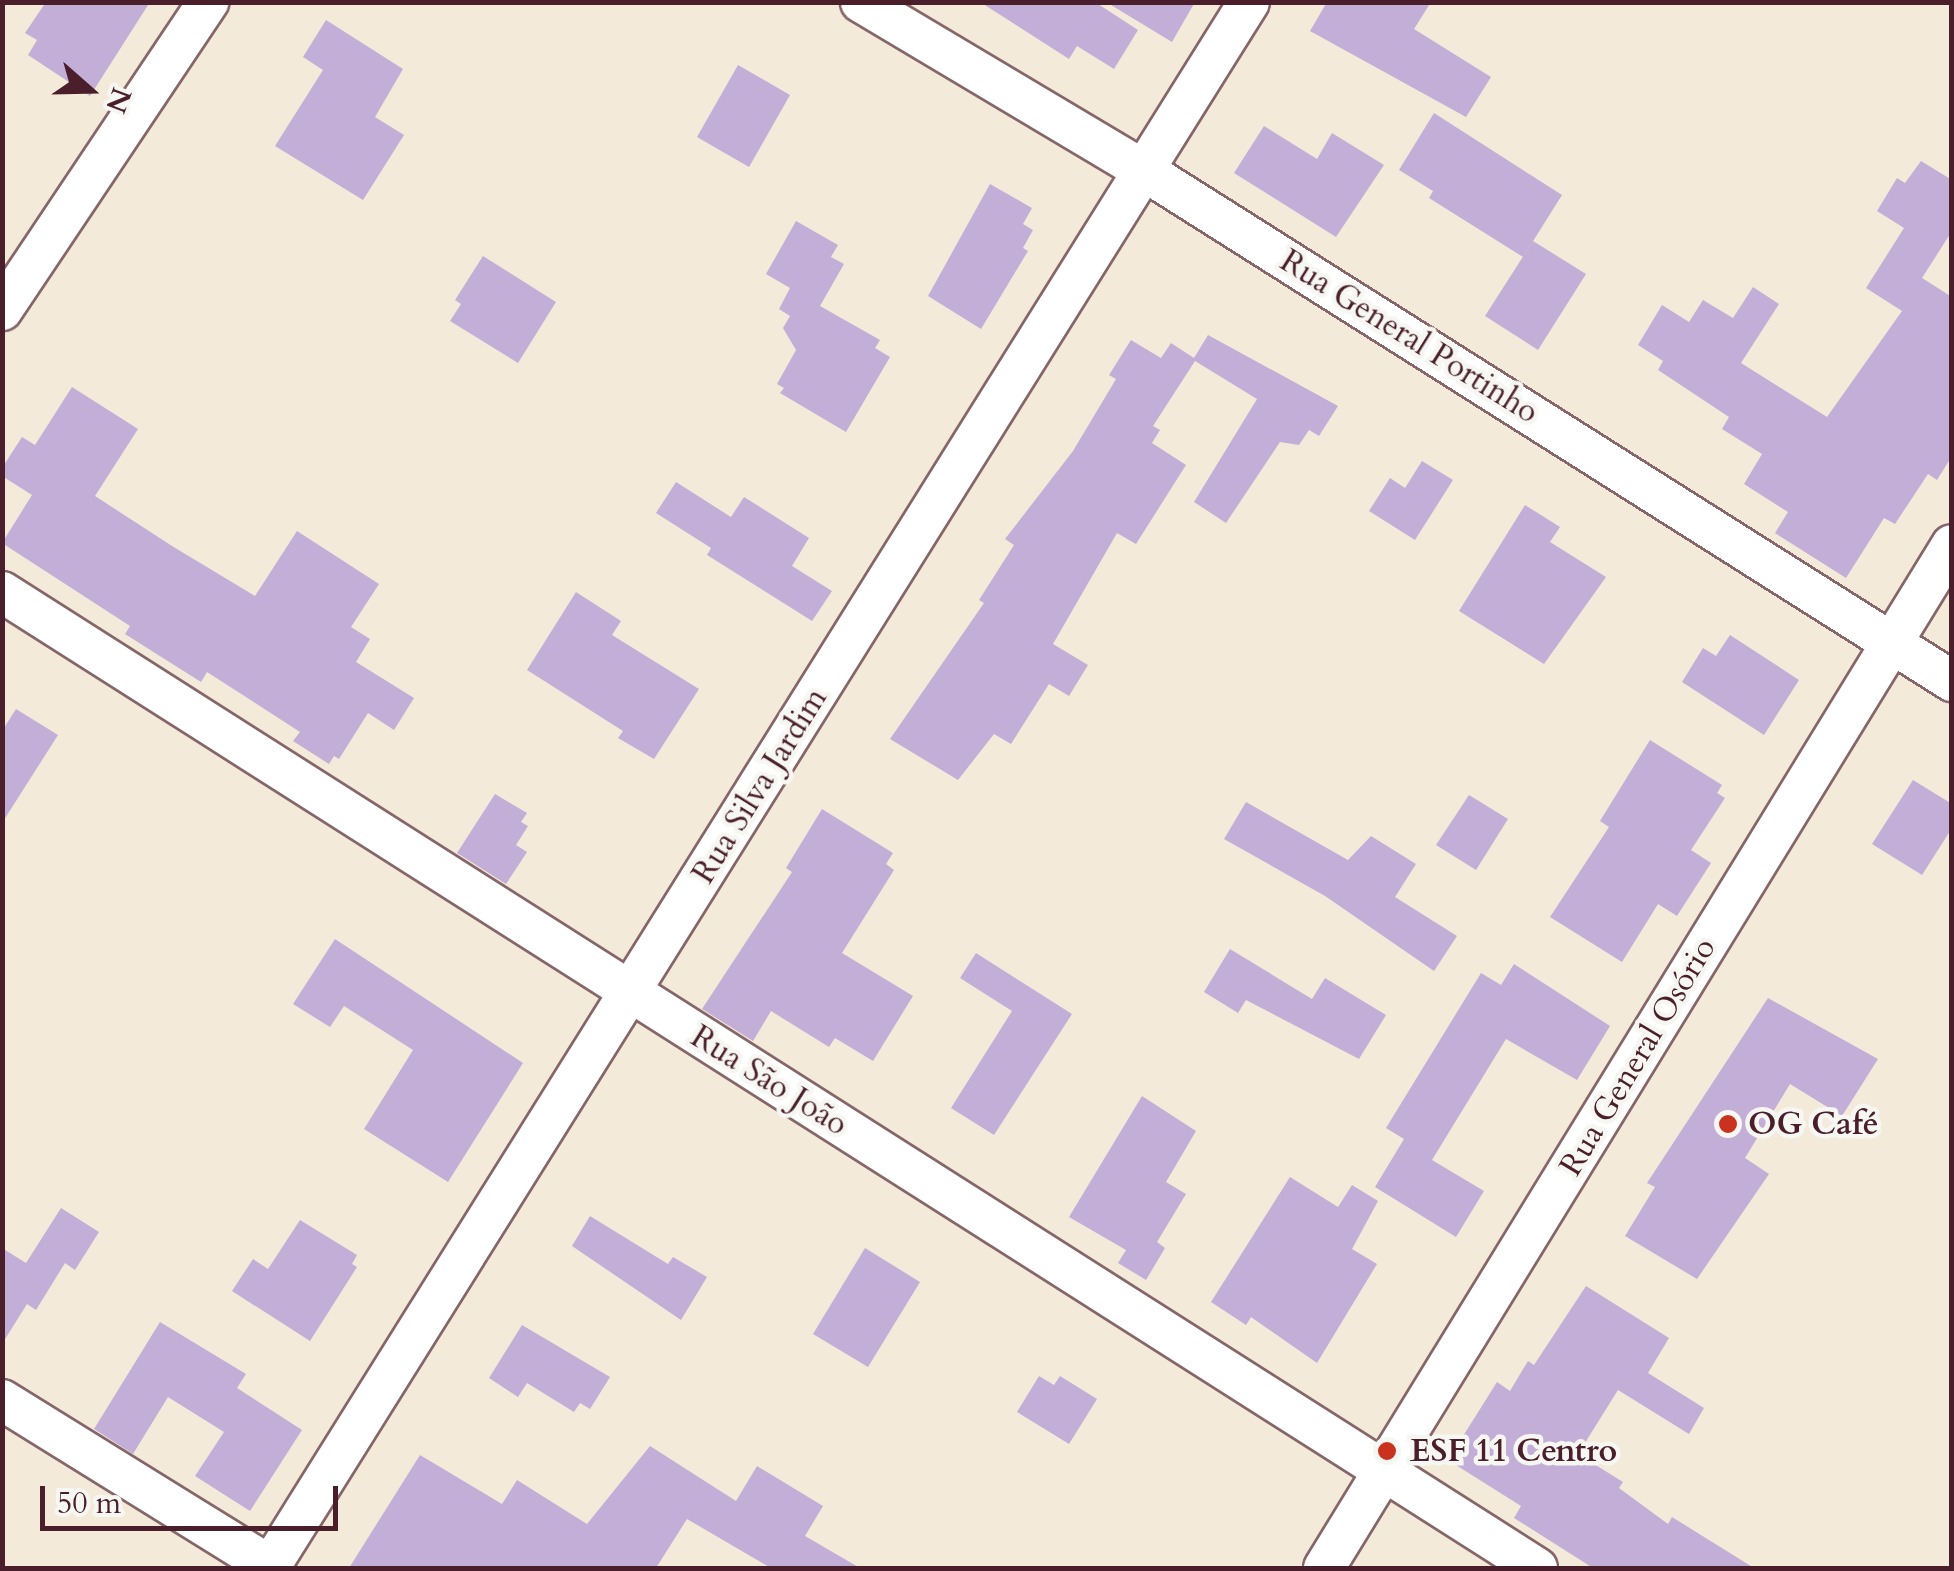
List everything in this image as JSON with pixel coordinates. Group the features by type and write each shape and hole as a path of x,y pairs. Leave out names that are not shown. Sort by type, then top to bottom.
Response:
{"street":[{"path":"2,310 208,2"},
{"name":"Rua General Portinho","path":"861,2 1148,172 1952,681"},
{"name":"Rua Silva Jardim","path":"271,1568 1148,172 1249,2"},
{"name":"Rua General Osório","path":"1324,1568 1386,1473 1952,545"},
{"name":"Rua São João","path":"2,592 1537,1568"},
{"path":"2,1400 271,1568"}],"building":[{"path":"46,2 150,2 90,96 28,55 37,40 25,33"},
{"path":"980,2 1095,2 1138,30 1114,69 1077,46 1069,59"},
{"path":"1106,2 1195,2 1172,42"},
{"path":"1327,2 1431,2 1414,29 1491,77 1466,117 1310,31"},
{"path":"326,20 403,69 375,117 404,135 363,200 275,146 323,70 303,57"},
{"path":"738,65 790,95 749,167 697,137"},
{"path":"1434,113 1562,195 1523,257 1429,198 1433,191 1399,170"},
{"path":"1264,126 1317,159 1332,133 1384,165 1336,237 1234,173"},
{"path":"1921,161 1952,180 1952,231 1922,278 1952,297 1952,456 1937,480 1928,474 1895,524 1884,518 1846,578 1775,533 1788,512 1744,484 1762,454 1722,429 1729,417 1658,370 1663,361 1638,345 1662,305 1689,322 1703,300 1733,318 1753,287 1779,304 1741,363 1827,417 1902,311 1866,288 1904,228 1877,211 1897,178 1905,183"},
{"path":"990,184 1032,208 1023,224 1033,230 1023,248 1028,251 981,329 928,296"},
{"path":"796,221 838,245 831,257 844,264 820,306 880,340 875,348 890,357 846,432 780,393 784,388 777,384 796,350 783,328 790,316 779,309 790,288 766,274"},
{"path":"1533,241 1586,274 1538,350 1485,316"},
{"path":"483,256 556,302 518,363 450,321 461,304 455,300"},
{"path":"1208,335 1338,406 1319,436 1309,430 1299,445 1280,442 1226,523 1194,502 1257,399 1195,361 1153,426 1160,430 1152,443 1186,465 1136,544 1117,533 1053,644 1088,665 1069,696 1049,684 1011,744 994,734 958,780 890,739 984,603 979,600 1014,545 1005,539 1073,451 1116,379 1109,375 1131,340 1161,358 1171,343 1194,358"},
{"path":"72,387 138,429 95,496 172,546 255,596 297,531 379,584 351,627 370,639 356,662 414,698 394,730 368,713 339,759 334,756 329,764 293,741 300,732 207,672 201,682 125,634 130,626 2,543 32,495 2,476 2,468 22,437 35,445"},
{"path":"1422,461 1453,480 1415,540 1369,511 1390,478 1405,488"},
{"path":"676,482 731,517 744,497 809,538 792,566 832,591 812,621 707,555 711,548 656,513"},
{"path":"1525,505 1560,527 1550,542 1606,577 1544,664 1459,611"},
{"path":"576,592 621,621 612,635 699,689 654,759 618,738 623,731 527,670"},
{"path":"1730,635 1799,680 1764,735 1682,682 1703,648 1716,656"},
{"path":"16,709 58,735 2,823 2,731"},
{"path":"1650,740 1722,785 1717,793 1725,798 1691,850 1711,863 1677,916 1658,904 1622,962 1550,917 1609,827 1600,821"},
{"path":"1913,780 1952,804 1952,828 1922,875 1872,844"},
{"path":"495,794 527,813 521,822 528,826 516,845 527,852 506,884 457,853"},
{"path":"1469,795 1508,819 1476,870 1436,845"},
{"path":"1246,802 1348,860 1371,836 1416,864 1395,897 1457,936 1434,971 1325,896 1224,839"},
{"path":"822,809 893,853 886,864 894,870 842,953 913,996 873,1061 835,1038 829,1047 771,1011 753,1041 702,1009 792,872 786,868"},
{"path":"335,939 523,1063 448,1182 364,1129 413,1050 344,1006 330,1027 293,1004"},
{"path":"1230,949 1312,999 1325,978 1386,1015 1359,1059 1246,1000 1238,1013 1204,992"},
{"path":"976,953 1072,1014 994,1135 951,1108 1012,1011 960,978"},
{"path":"1514,964 1610,1026 1577,1080 1506,1039 1432,1160 1484,1191 1456,1237 1375,1187 1404,1139 1386,1128 1481,973 1501,985"},
{"path":"1768,998 1878,1059 1842,1116 1790,1084 1745,1158 1769,1174 1697,1279 1625,1236 1655,1187 1647,1183"},
{"path":"1142,1096 1196,1131 1166,1182 1186,1194 1157,1242 1165,1248 1146,1280 1118,1263 1126,1250 1069,1217"},
{"path":"1290,1177 1338,1207 1352,1185 1378,1201 1352,1249 1377,1264 1317,1363 1251,1317 1246,1325 1211,1302"},
{"path":"61,1208 99,1232 75,1270 65,1263 36,1310 27,1304 2,1344 2,1248 26,1263"},
{"path":"590,1216 668,1264 673,1257 707,1277 681,1320 572,1246"},
{"path":"300,1220 357,1255 352,1264 357,1267 310,1341 232,1291 253,1259 268,1269"},
{"path":"865,1248 920,1282 868,1367 813,1334"},
{"path":"1586,1286 1669,1338 1648,1373 1704,1408 1689,1434 1618,1390 1578,1454 1623,1482 1619,1488 1668,1524 1672,1517 1754,1568 1593,1568 1514,1518 1521,1506 1448,1460 1497,1382 1510,1391 1528,1361 1534,1365"},
{"path":"160,1322 246,1374 237,1388 302,1430 250,1511 195,1476 224,1432 168,1397 133,1454 94,1429"},
{"path":"522,1325 610,1377 590,1409 580,1403 574,1412 527,1383 518,1397 489,1378"},
{"path":"1039,1376 1054,1385 1060,1376 1097,1399 1069,1444 1017,1412"},
{"path":"650,1446 736,1501 757,1466 823,1506 805,1536 860,1568 771,1568 687,1519 656,1568 349,1568 420,1455 502,1504 517,1480 587,1524"}],"place":[{"name":"OG Café","path":"1728,1124"},
{"name":"ESF 11 Centro","path":"1387,1451"}]}
